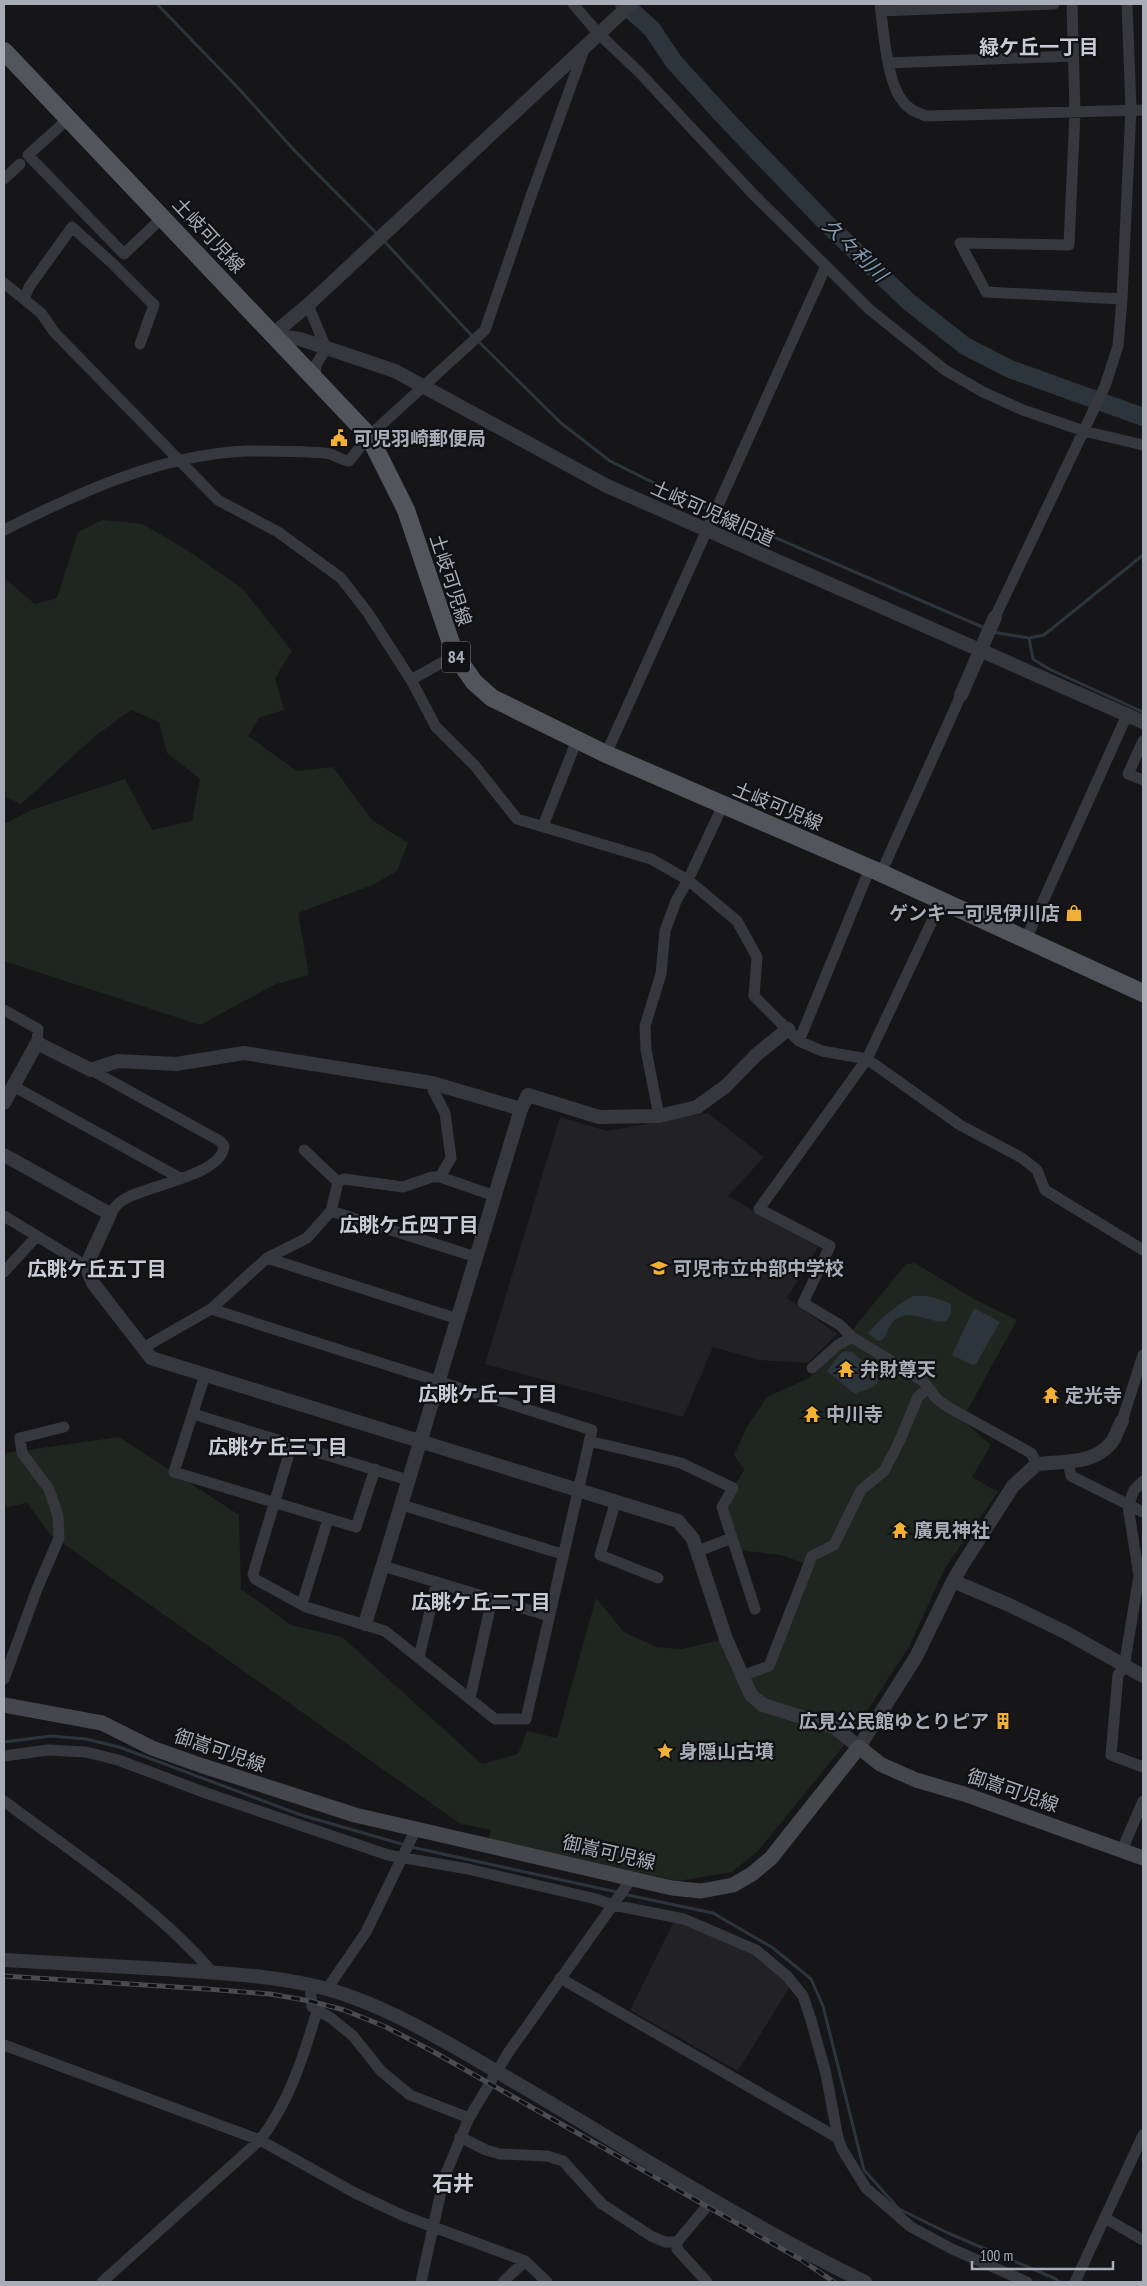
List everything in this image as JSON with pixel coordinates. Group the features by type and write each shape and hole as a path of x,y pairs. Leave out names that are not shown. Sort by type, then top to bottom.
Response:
{"main road":[{"name":"土岐可児線","path":"4,51 370,436 406,510 455,655 474,682 492,698 606,754 876,871 1143,993"},
{"name":"御嵩可児線","path":"4,1705 102,1724 152,1748 414,1835 632,1878 672,1888 701,1891 733,1885 752,1874 771,1858 859,1747 880,1764 916,1780 964,1794 1143,1858"}],"street":[{"path":"573,4 599,34 639,72 753,194 869,309 944,370 983,392 1022,410 1143,445"},
{"path":"272,335 308,305 631,4"},
{"path":"1054,4 880,7 889,63 900,99 912,110 926,116 1143,110"},
{"path":"1072,4 1075,112 1069,245 960,243 986,292 1122,299"},
{"path":"799,1041 876,871 961,696 995,617 1105,386 1118,346 1131,109 1127,4"},
{"path":"4,530 63,500 97,486 180,460 246,451 327,453 349,461 370,436 485,330 586,45"},
{"path":"889,63 1073,56"},
{"path":"68,119 28,155 124,254 162,217"},
{"path":"4,180 20,164"},
{"path":"24,299 30,287 72,227 154,305 140,344"},
{"path":"606,754 826,266"},
{"path":"4,283 41,313 55,333 218,500 278,532 341,578 368,613 411,680 436,727 475,766 517,820 543,826 614,850 652,859 688,880 736,921 757,957 754,996 799,1041 822,1051 867,1059 960,1125 1022,1158 1037,1170 1045,1190 1143,1250"},
{"path":"308,305 326,348 316,365 316,378"},
{"name":"土岐可児線旧道","path":"272,335 300,339 395,371 607,486 709,524 984,644 1143,722"},
{"path":"411,680 455,655"},
{"path":"1026,939 1127,715"},
{"path":"543,826 577,740"},
{"path":"1143,741 1128,774 1143,780"},
{"path":"659,1116 646,1050 645,1026 661,974 665,931 676,901 688,880 723,805"},
{"path":"941,902 867,1059 759,1209 830,1246 803,1303 840,1324 852,1337 884,1358 902,1366 923,1381 948,1407 1031,1453 1037,1464"},
{"path":"4,1010 38,1029 37,1043 8,1083 4,1103"},
{"path":"366,1624 521,1109 528,1095 599,1117 659,1116 697,1107 726,1086 756,1055 788,1029"},
{"path":"37,1043 91,1070 220,1141 224,1146 224,1151 219,1158 200,1172 136,1194 120,1202 110,1214 86,1266"},
{"path":"91,1070 118,1061 176,1064 244,1053 432,1083 521,1109"},
{"path":"8,1083 180,1178"},
{"path":"432,1083 433,1090 445,1113 451,1158 440,1177"},
{"path":"304,1150 338,1182"},
{"path":"4,1155 110,1214"},
{"path":"338,1182 344,1179 403,1187 440,1177 495,1196"},
{"path":"143,1348 211,1309 267,1258 307,1238 332,1210 338,1182"},
{"path":"332,1210 476,1257"},
{"path":"4,1216 86,1266 92,1283 151,1358 678,1520 693,1539 726,1639 751,1695 762,1704 834,1726 859,1747 916,1657 953,1581 1013,1486 1037,1464 1084,1459 1100,1452 1111,1443 1122,1421 1143,1355"},
{"path":"4,1272 36,1237"},
{"path":"267,1258 458,1319"},
{"path":"211,1309 592,1430 562,1554 526,1719 495,1718 385,1631 302,1604 255,1579 253,1574 292,1444"},
{"path":"812,1368 838,1345 852,1337"},
{"path":"205,1375 174,1472 356,1527 374,1470"},
{"path":"741,1676 769,1666 812,1556 834,1545 861,1490 884,1471 899,1442 918,1397 928,1388"},
{"path":"193,1414 408,1480"},
{"path":"4,1679 37,1589 59,1538 58,1516 49,1489 22,1453 20,1438 64,1427"},
{"path":"589,1441 681,1463 732,1488 722,1507 755,1608"},
{"path":"1068,1462 1071,1476 1143,1512"},
{"path":"1143,1481 1134,1490 1128,1506 1139,1576 1124,1667 1118,1675 1112,1755 1143,1766"},
{"path":"616,1500 600,1555 658,1578"},
{"path":"402,1505 562,1554"},
{"path":"302,1604 328,1519"},
{"path":"698,1551 732,1538"},
{"path":"383,1566 549,1616"},
{"path":"953,1581 1059,1629 1143,1676"},
{"path":"419,1656 437,1582"},
{"path":"470,1698 492,1600"},
{"path":"4,1756 48,1750 86,1752 118,1760 206,1793 388,1855 405,1855 596,1899 613,1905 684,1919 756,1950 788,1977 802,1996 811,2020 826,2074 838,2138 842,2149 866,2188 911,2227 952,2249 1027,2282"},
{"path":"1122,1850 1143,1801"},
{"path":"4,1802 149,1910 196,1954 212,1972"},
{"path":"327,1989 366,1932 414,1835"},
{"path":"421,2282 444,2178 468,2118 496,2071 632,1878"},
{"path":"4,1960 212,1972 281,1980 327,1989 357,1999 404,2020 496,2071 713,2199 865,2282"},
{"path":"560,1978 838,2138"},
{"path":"310,1986 312,2007 331,2018 353,2036 381,2072 410,2095 468,2118"},
{"path":"102,2282 260,2140 278,2115 306,2048 317,2011"},
{"path":"4,2045 260,2140 404,2216 525,2261 547,2282"},
{"path":"1075,2282 1143,2135"},
{"path":"460,2136 486,2150 500,2154 547,2156 564,2162 602,2204 651,2236 665,2242 677,2242"},
{"path":"707,2282 677,2249 677,2242 713,2199"},
{"path":"1105,2218 1143,2240"},
{"path":"503,2282 525,2261"}],"shaded area":[{"path":"103,520 143,524 190,552 243,589 292,651 275,678 284,710 259,718 248,736 297,771 333,767 372,820 408,843 397,871 375,884 298,913 309,975 276,984 200,1025 4,961 4,824 31,810 125,779 152,830 192,821 200,779 167,753 159,722 131,710 94,737 21,804 4,796 4,578 35,604 57,598 78,532"},
{"name":"可児市立中部中学校","path":"708,1113 764,1157 728,1196 818,1247 787,1298 837,1334 808,1363 759,1360 713,1347 683,1417 485,1364 560,1117 607,1131"},
{"path":"915,1263 974,1299 1017,1320 962,1420 991,1445 972,1477 998,1492 945,1568 909,1647 846,1743 757,1852 732,1872 678,1881 488,1839 491,1830 459,1823 51,1535 27,1503 4,1508 4,1447 6,1453 119,1437 239,1515 241,1589 291,1625 342,1637 482,1764 518,1754 527,1731 557,1738 596,1598 624,1632 656,1647 681,1649 726,1639 741,1676 769,1666 809,1565 781,1555 736,1550 722,1507 744,1470 734,1455 748,1425 767,1397 809,1378 835,1351 906,1264"},
{"path":"913,1296 932,1297 951,1304 951,1313 947,1321 910,1315 903,1316 896,1319 882,1340 878,1341 868,1333 878,1322"},
{"path":"974,1308 1000,1322 976,1364 972,1365 952,1355"},
{"path":"845,1351 852,1352 876,1372 878,1381 876,1385 855,1394 827,1371 839,1355"},
{"path":"674,1921 746,1949 787,1981 789,1988 738,2071 630,2010"}],"waterway":[{"path":"157,4 240,90 294,150 378,235"},
{"name":"久々利川","path":"624,4 652,29 674,62 727,120 828,225 909,302 965,346 1010,369 1143,417"},
{"path":"384,241 473,337"},
{"path":"478,341 561,423 610,461 686,499 987,629"},
{"path":"1029,638 1044,635 1143,555"},
{"path":"992,632 1029,638 1033,659 1049,669 1143,712"},
{"path":"4,1742 51,1736 86,1739 119,1747 301,1815 405,1845"},
{"path":"411,1847 617,1892"},
{"path":"623,1894 713,1913 773,1948 811,1979 823,2006 864,2170 899,2209 1059,2282"}],"railway":[{"path":"4,1976 270,1994 310,2001 344,2010 386,2027 432,2051 800,2259 834,2282"}],"place":[{"name":"可児羽崎郵便局","path":"339,438"},
{"name":"ゲンキー可児伊川店","path":"1074,913"},
{"name":"可児市立中部中学校","path":"659,1268"},
{"name":"弁財尊天","path":"846,1369"},
{"name":"定光寺","path":"1051,1395"},
{"name":"中川寺","path":"812,1414"},
{"name":"廣見神社","path":"900,1530"},
{"name":"広見公民館ゆとりピア","path":"1003,1721"},
{"name":"身隠山古墳","path":"665,1751"}],"district":[{"name":"緑ケ丘一丁目","path":"1039,47"},
{"name":"広眺ケ丘四丁目","path":"409,1225"},
{"name":"広眺ケ丘五丁目","path":"97,1269"},
{"name":"広眺ケ丘一丁目","path":"488,1394"},
{"name":"広眺ケ丘三丁目","path":"278,1447"},
{"name":"広眺ケ丘二丁目","path":"481,1602"},
{"name":"石井","path":"453,2184"}]}
